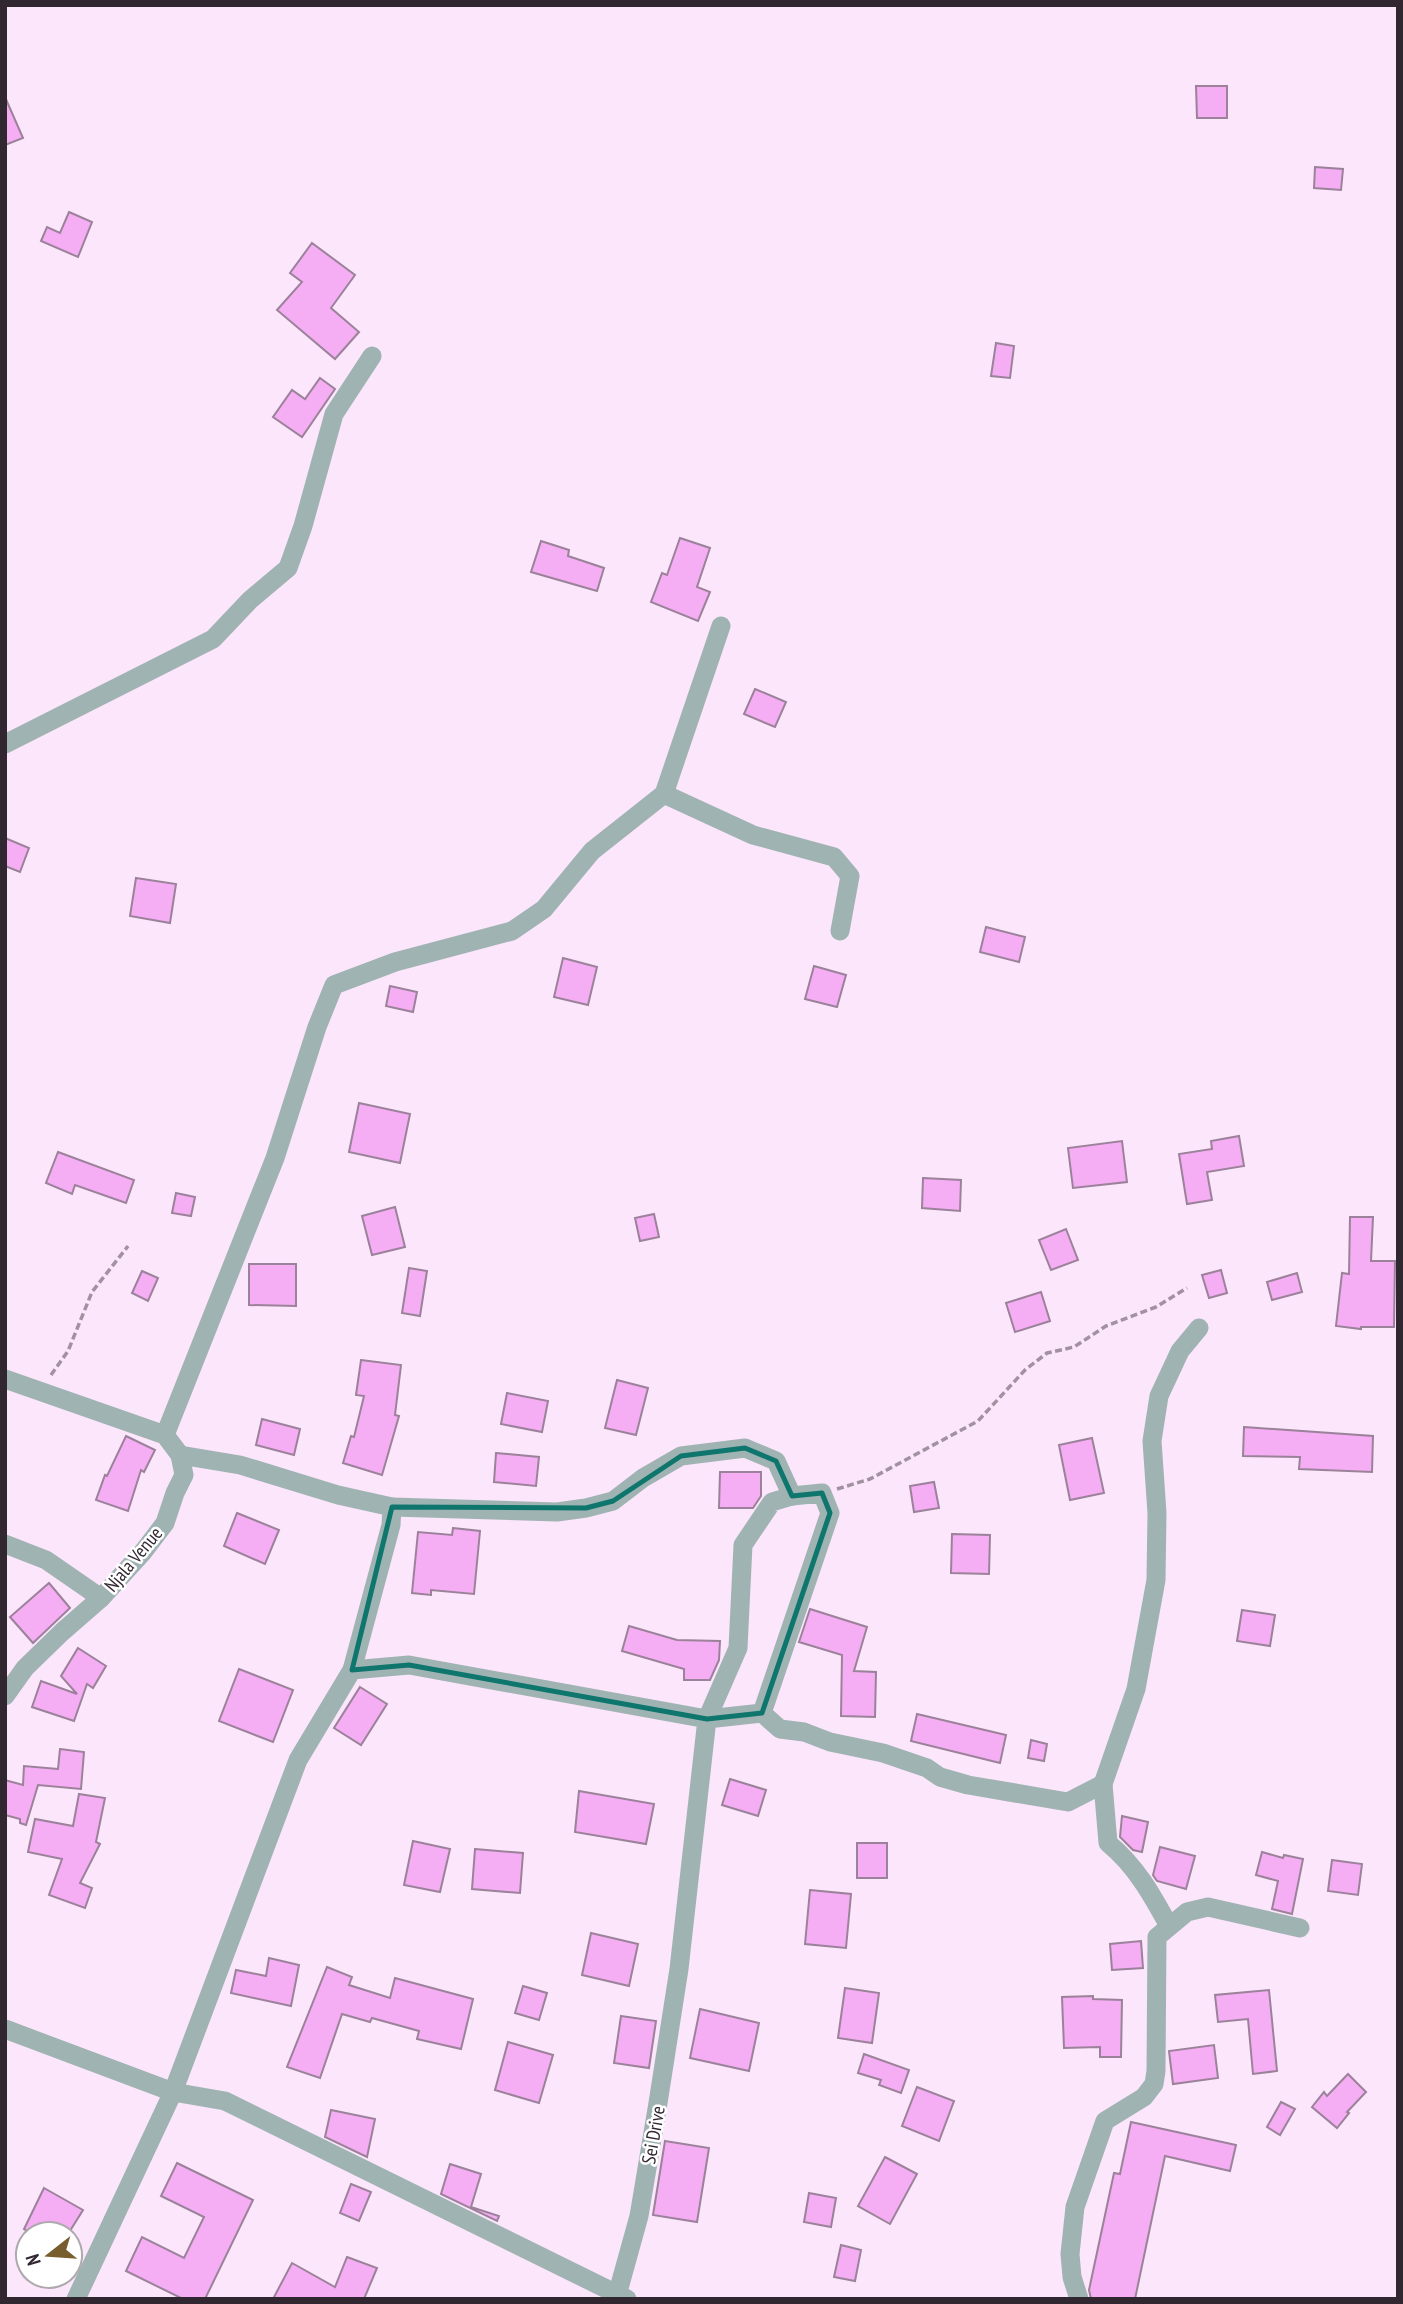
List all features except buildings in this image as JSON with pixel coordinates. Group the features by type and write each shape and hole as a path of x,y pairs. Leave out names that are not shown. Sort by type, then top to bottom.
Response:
{"street":[{"path":"5,744 213,639 250,600 288,568 303,526 334,414 372,356"},
{"path":"165,1435 275,1158 317,1027 334,985 395,961 512,930 544,909 592,851 664,794 721,626"},
{"path":"664,794 753,835 834,857 850,876 840,930"},
{"path":"1169,1926 1128,1859 1108,1843 1103,1784 1136,1689 1156,1580 1157,1513 1152,1441 1159,1396 1180,1352 1199,1328"},
{"path":"5,1379 165,1435 180,1455 240,1465 338,1495 392,1507 557,1512 613,1501 681,1456 745,1448 776,1461 792,1496 822,1493 830,1513 762,1713"},
{"name":"Njala Venue","path":"5,1696 25,1668 101,1598 165,1523 184,1475 180,1455"},
{"name":"Sei Drive","path":"620,2297 639,2216 679,1969 707,1719 738,1648 743,1545 772,1503 792,1496"},
{"path":"76,2299 173,2092 298,1760 352,1670 391,1525 392,1507"},
{"path":"5,1544 46,1560 101,1598"},
{"path":"352,1670 409,1665 707,1719 762,1713 780,1729 804,1732 830,1742 883,1753 968,1786 1068,1802 1103,1784"},
{"path":"1079,2299 1072,2277 1070,2254 1075,2207 1105,2121 1144,2097 1154,2084 1157,1937 1187,1912 1208,1907 1300,1928"},
{"path":"5,2029 173,2092 225,2101 620,2297"}],"path":[{"path":"39,1391 68,1351 92,1292 128,1246"},
{"path":"822,1493 870,1479 966,1428 978,1421 1025,1370 1047,1353 1074,1347 1106,1326 1156,1307 1187,1288"}],"highlighted area":[{"path":"745,1448 776,1461 792,1496 822,1493 830,1513 762,1713 707,1719 409,1665 352,1670 392,1507 586,1508 613,1501 681,1456"}]}
